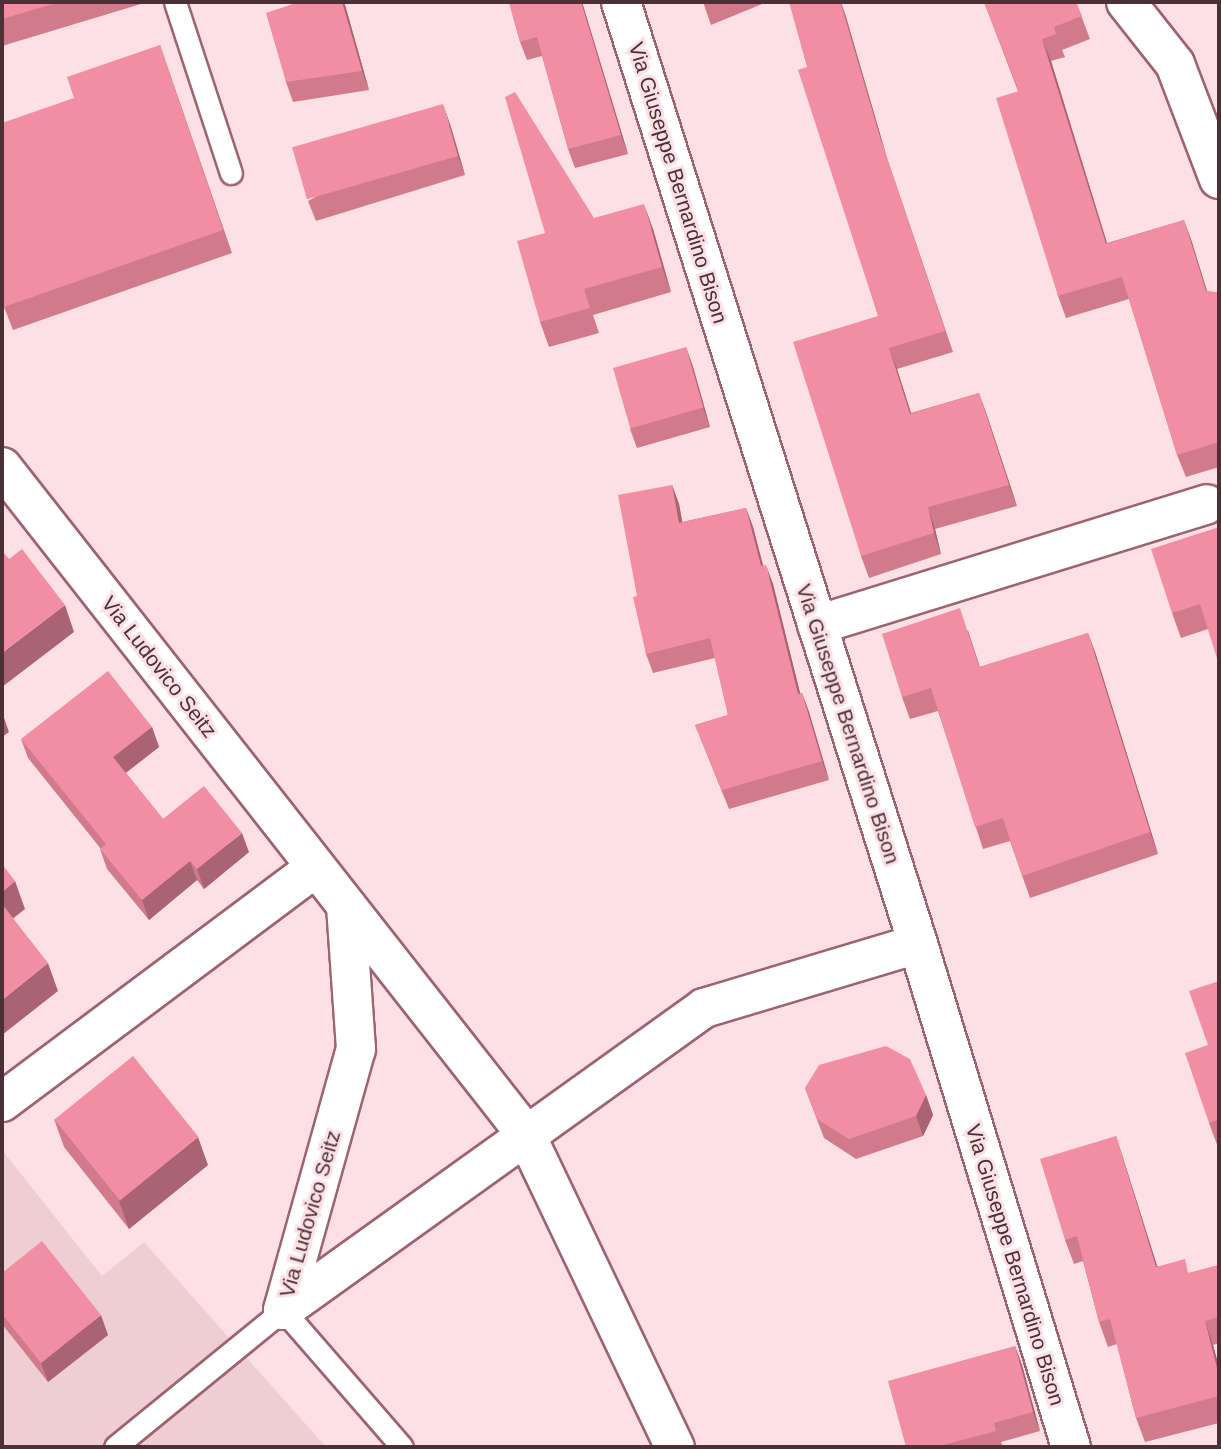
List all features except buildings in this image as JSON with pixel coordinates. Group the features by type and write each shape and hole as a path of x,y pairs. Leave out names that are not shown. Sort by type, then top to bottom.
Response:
{"street":[{"name":"Via Giuseppe Bernardino Bison","path":"621,2 918,944 1070,1447"},
{"path":"1126,2 1175,64 1219,179"},
{"name":"Via Ludovico Seitz","path":"2,467 525,1133 675,1447"},
{"path":"817,625 1207,504"},
{"path":"2,1102 316,867"},
{"name":"Via Ludovico Seitz","path":"283,1310 356,1049 346,906"},
{"name":"Via Ludovico Seitz","path":"283,1310 525,1133 704,1008 918,944"}],"lane":[{"path":"175,2 231,173"},
{"path":"115,1447 283,1310 402,1447"}],"shaded area":[{"path":"2,1150 102,1276 144,1242 326,1447 2,1447"}]}
